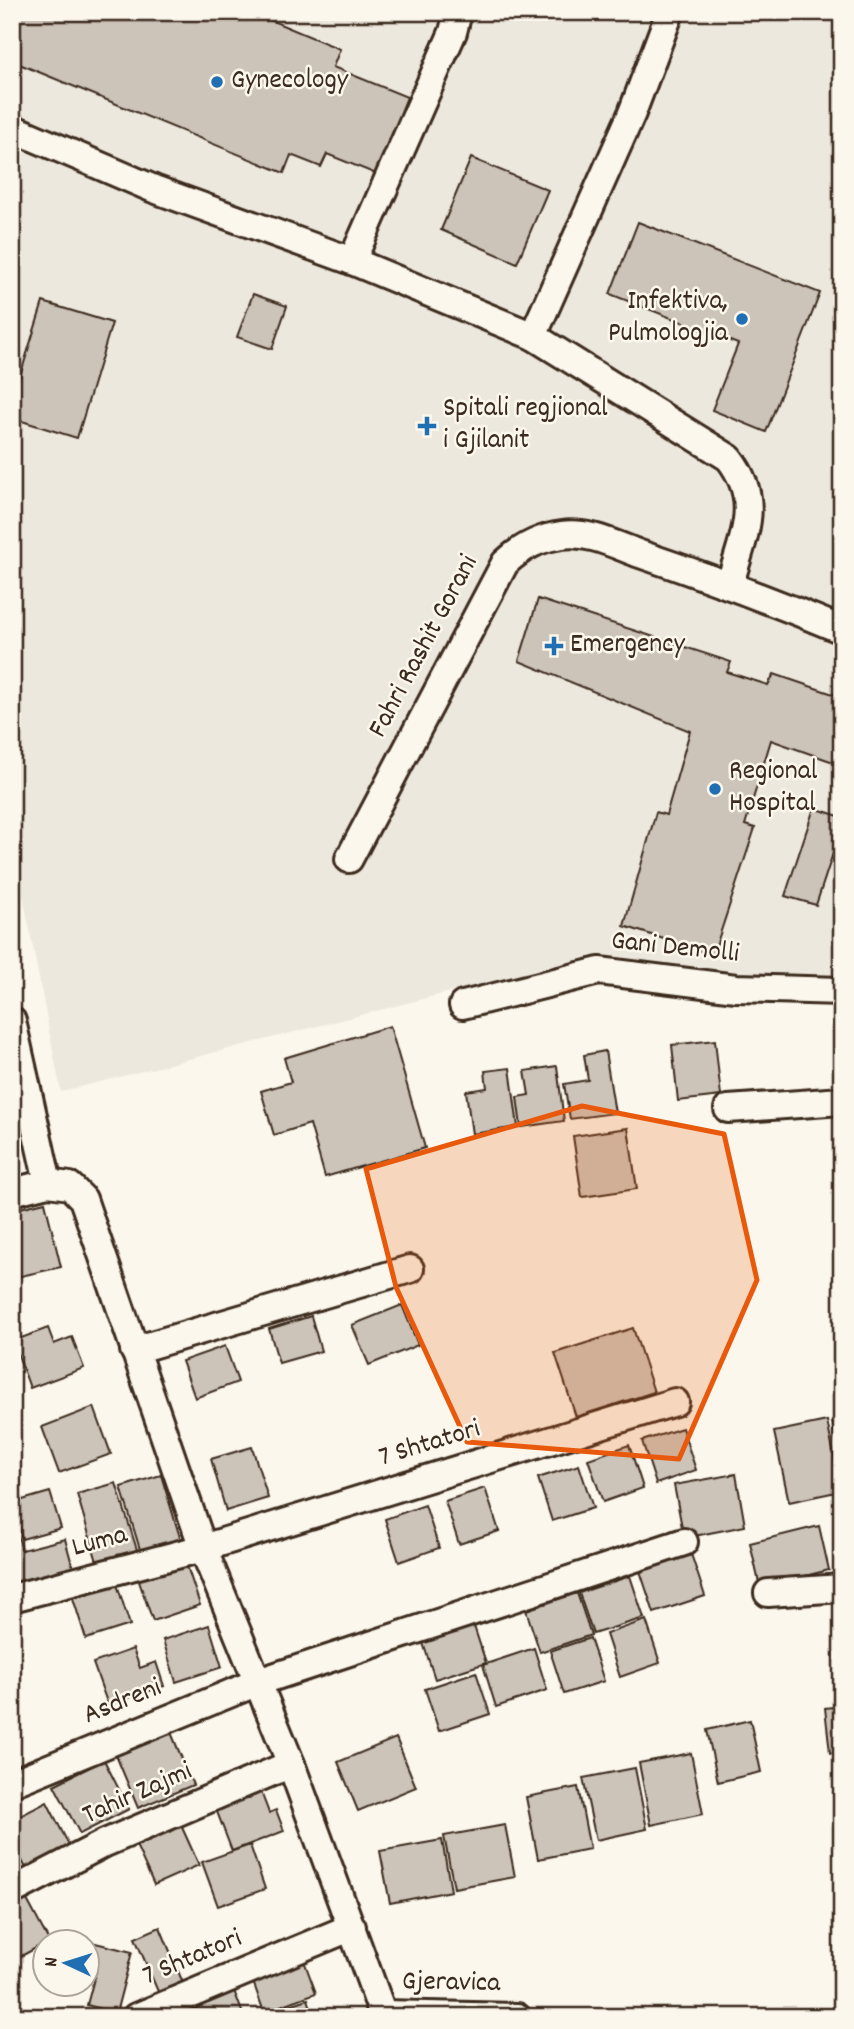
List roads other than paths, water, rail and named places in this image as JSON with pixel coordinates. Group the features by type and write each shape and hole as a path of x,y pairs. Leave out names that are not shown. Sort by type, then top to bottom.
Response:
{"street":[{"path":"352,261 453,32 457,12"},
{"path":"533,336 632,113 670,12"},
{"path":"12,128 154,189 352,261 533,336 729,458 743,477 750,506 730,584"},
{"name":"Fahri Rashit Gorani","path":"349,859 505,563 519,549 539,540 564,534 589,536 730,584 842,630"},
{"name":"Gani Demolli","path":"464,1005 599,971 736,988 842,991"},
{"path":"12,1021 48,1183"},
{"path":"728,1109 842,1101"},
{"path":"12,1192 48,1183 70,1186 83,1199 203,1548 291,1764 383,2015"},
{"path":"134,1350 410,1269"},
{"name":"7 Shtatori","path":"203,1548 676,1402"},
{"name":"Asdreni","path":"12,1783 258,1682 684,1542"},
{"name":"Luma","path":"12,1598 203,1548"},
{"path":"768,1594 842,1588"},
{"name":"Tahir Zajmi","path":"12,1891 104,1843 291,1764"},
{"name":"7 Shtatori","path":"136,2017 352,1927"},
{"name":"Gjeravica","path":"383,2015 517,2017"}],"place":[{"name":"Gynecology","path":"217,82"},
{"name":"Infektiva, Pulmologjia","path":"742,319"},
{"name":"Spitali regjional i Gjilanit","path":"427,426"},
{"name":"Emergency","path":"554,646"},
{"name":"Regional Hospital","path":"715,789"}]}
